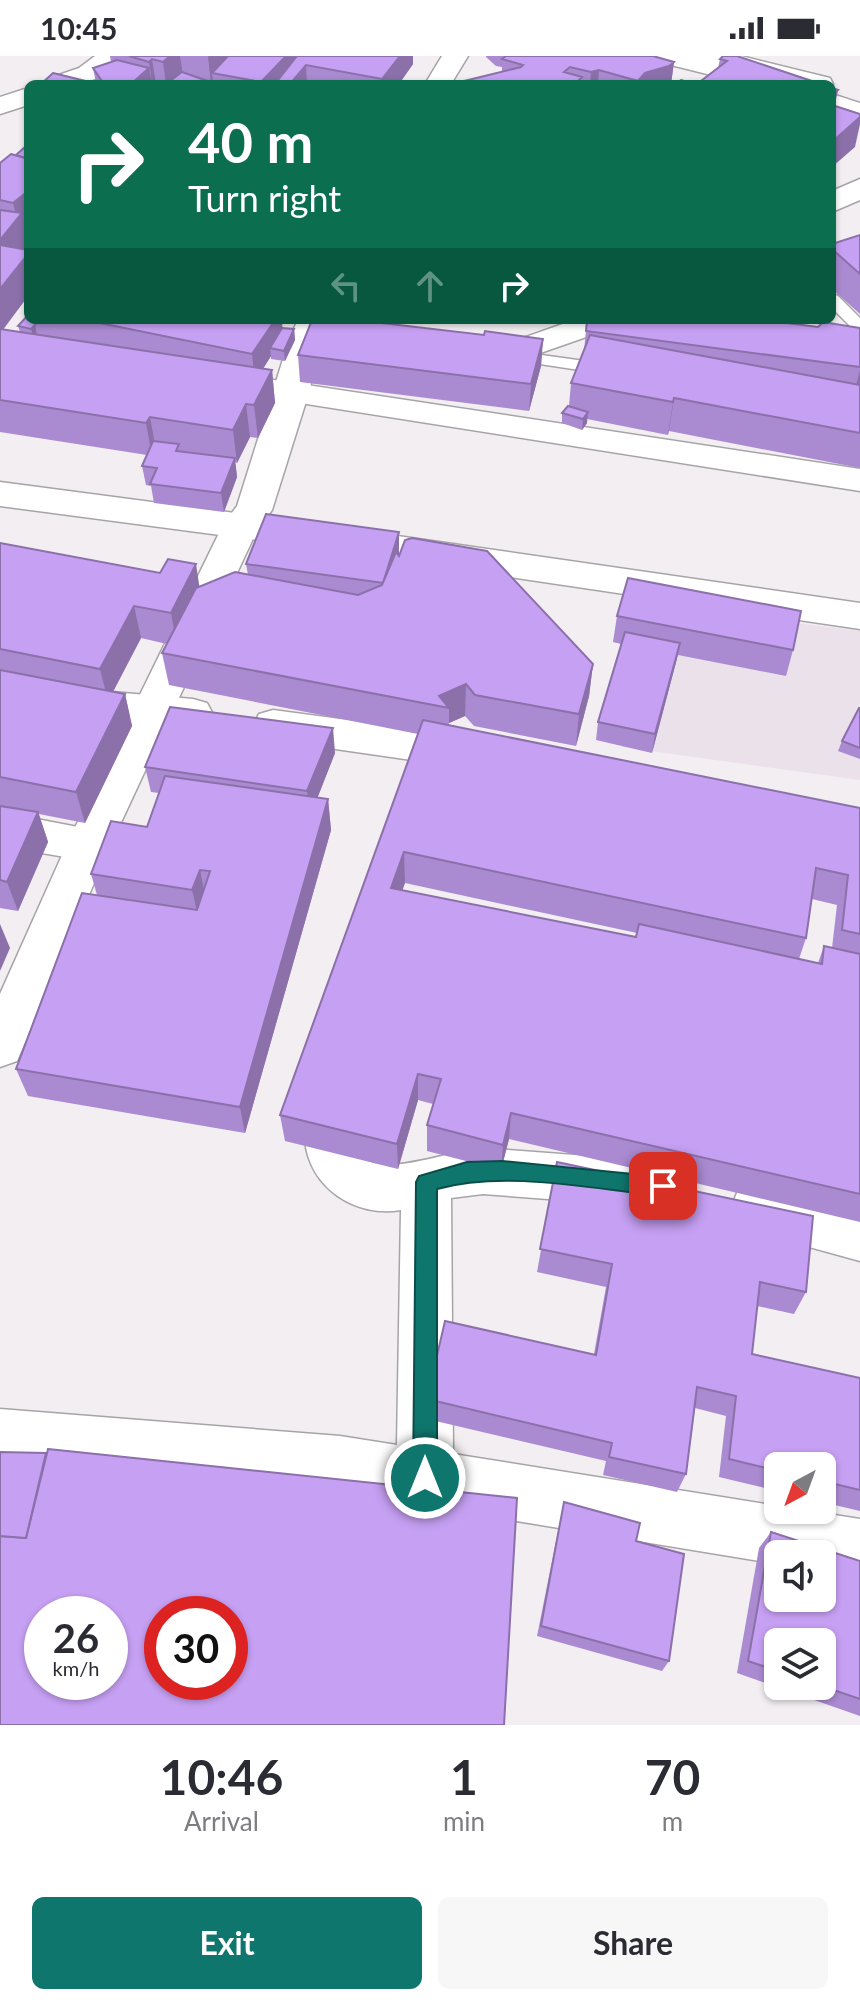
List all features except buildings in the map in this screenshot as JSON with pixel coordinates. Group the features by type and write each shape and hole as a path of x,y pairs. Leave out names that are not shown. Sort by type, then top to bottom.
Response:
{"street":[{"path":"71,80 88,74 112,56"},
{"path":"440,80 455,56"},
{"path":"668,56 791,80"},
{"path":"709,56 762,76"},
{"path":"836,88 860,96"},
{"path":"0,106 24,97"},
{"path":"836,104 860,113"},
{"path":"836,201 860,188"},
{"path":"460,351 506,355 593,324"},
{"path":"0,1046 151,709 241,525 254,510 292,392 319,332"},
{"path":"215,381 860,480"},
{"path":"0,494 241,525 860,616"},
{"path":"0,692 66,703 151,709 235,720 518,760"},
{"path":"399,790 409,743"},
{"path":"0,829 89,844"},
{"path":"344,1056 328,1134 334,1159 347,1176 367,1187 381,1189 426,1182 467,1171 520,1171 686,1192 860,1237"},
{"path":"425,1478 426,1182"},
{"path":"0,1437 340,1464 860,1548"}],"lane":[{"path":"836,303 860,327"},
{"path":"506,355 630,373"}],"shaded area":[{"path":"642,604 860,631 860,780 622,747"}],"route":[{"path":"425,1478 426,1182 467,1171 520,1171 663,1186"}]}
